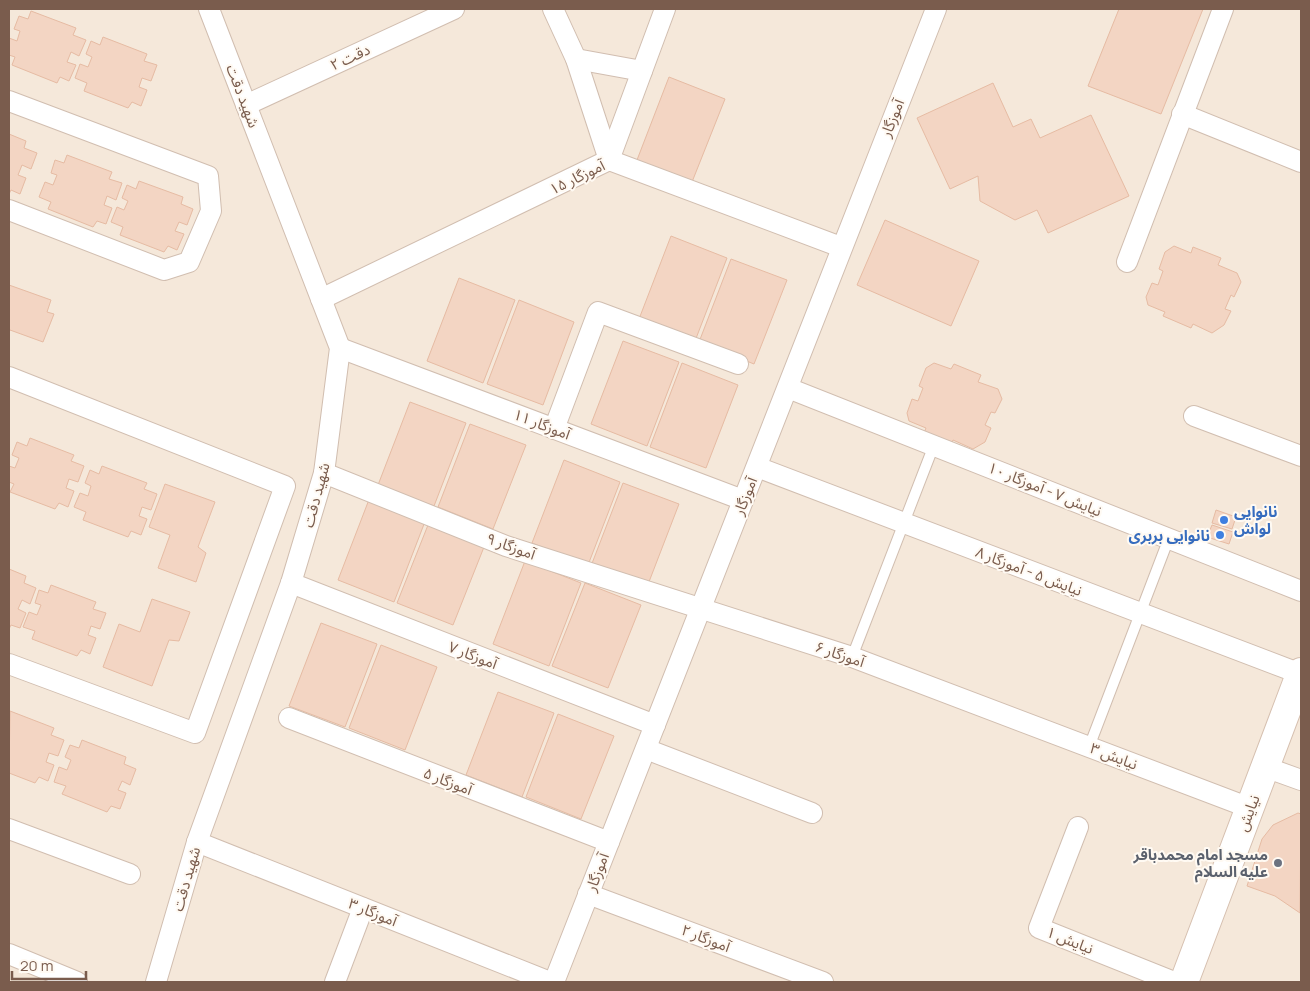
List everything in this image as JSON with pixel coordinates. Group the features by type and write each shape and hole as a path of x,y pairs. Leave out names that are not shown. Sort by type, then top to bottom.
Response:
{"street":[{"name":"شهید دقت","path":"156,982 197,842 291,584 324,473 340,348 209,9"},
{"name":"دقت ۲","path":"246,105 454,9"},
{"path":"553,9 576,59 609,160"},
{"path":"609,160 664,9"},
{"name":"آموزگار","path":"554,982 936,9"},
{"path":"1127,262 1223,9"},
{"path":"576,59 642,71"},
{"path":"9,101 208,176 210,211 189,262 164,270 9,210"},
{"path":"1182,114 1301,162"},
{"name":"آموزگار ۱۵","path":"321,300 609,160 841,247"},
{"path":"554,429 598,312 738,364"},
{"name":"آموزگار ۱۱","path":"340,348 744,500"},
{"path":"9,377 285,486 195,733 9,664"},
{"name":"نیایش ۷ - آموزگار ۱۰","path":"788,388 1301,591"},
{"path":"1194,416 1301,456"},
{"name":"نیایش ۵ - آموزگار ۸","path":"757,467 1301,673"},
{"name":"آموزگار ۹","path":"324,473 506,546 700,609"},
{"name":"آموزگار ۷","path":"291,584 655,725"},
{"name":"آموزگار ۶","path":"700,609 852,657 977,704"},
{"name":"نیایش","path":"1184,982 1301,673"},
{"name":"نیایش ۳","path":"977,704 1250,808"},
{"name":"آموزگار ۵","path":"289,718 609,842"},
{"path":"646,749 812,813"},
{"path":"1265,767 1301,780"},
{"name":"نیایش ۱","path":"1078,827 1039,928 1174,982"},
{"path":"9,829 130,874"},
{"name":"آموزگار ۳","path":"197,842 550,982"},
{"name":"آموزگار ۲","path":"588,894 823,982"},
{"path":"335,982 362,908"},
{"path":"9,954 77,982"}],"lane":[{"path":"852,657 934,445"},
{"path":"1089,747 1169,538"}],"shaded area":[{"path":"9,9 1301,9 1301,982 9,982"}],"building":[{"path":"1119,9 1203,9 1161,114 1088,86"},
{"path":"31,11 76,28 73,35 86,40 79,56 71,52 67,62 76,65 69,81 60,77 57,83 12,65 15,57 9,55 9,38 17,41 20,31 14,29 19,16 28,19"},
{"path":"103,37 147,54 144,61 157,65 151,81 142,78 139,87 147,90 141,106 132,102 128,108 84,91 87,83 75,78 80,64 88,67 92,57 86,54 91,41 100,45"},
{"path":"669,77 725,99 692,182 637,160"},
{"path":"993,83 1013,127 1031,119 1040,138 1091,115 1129,196 1048,233 1037,210 1015,220 980,201 978,176 950,189 917,118"},
{"path":"9,134 26,141 24,148 37,153 31,169 22,165 18,175 26,178 20,194 11,190 9,194"},
{"path":"67,155 112,172 109,179 122,183 116,200 107,196 104,205 112,208 106,224 97,221 93,227 48,209 51,202 39,197 45,182 53,185 57,175 51,173 55,160 64,163"},
{"path":"139,181 183,197 181,204 193,209 187,225 179,222 175,231 184,234 177,250 168,246 164,252 120,235 123,227 111,222 117,207 124,210 128,201 122,198 127,185 136,189"},
{"path":"885,220 979,261 951,326 857,285"},
{"path":"671,236 727,258 695,341 639,319"},
{"path":"1174,246 1191,253 1193,247 1221,258 1218,265 1237,273 1241,282 1234,297 1231,295 1225,309 1231,311 1224,325 1212,333 1193,324 1191,328 1163,316 1165,312 1148,305 1146,297 1152,283 1158,285 1163,271 1159,269 1165,252"},
{"path":"731,259 787,280 754,364 699,342"},
{"path":"459,278 515,300 483,383 427,361"},
{"path":"9,285 51,300 47,312 54,314 43,342 10,330 9,332"},
{"path":"519,300 574,322 543,405 487,384"},
{"path":"623,341 679,362 647,446 591,424"},
{"path":"682,363 738,385 706,468 650,447"},
{"path":"934,363 951,369 954,364 981,375 978,382 998,389 1002,399 995,413 991,412 985,425 991,428 985,442 973,449 953,440 951,445 924,433 926,428 909,421 907,413 912,399 918,401 923,388 919,386 926,368"},
{"path":"410,402 466,423 434,506 378,485"},
{"path":"470,424 526,445 493,529 438,507"},
{"path":"30,438 74,455 71,461 84,466 78,482 69,479 66,488 74,491 68,507 59,503 55,509 10,492 14,484 9,482 9,466 15,468 19,458 12,455 17,442 27,446"},
{"path":"564,460 620,482 588,565 532,543"},
{"path":"102,466 147,483 144,489 157,494 151,510 142,507 139,516 147,519 141,535 131,531 128,537 83,520 86,512 74,507 80,493 88,496 91,486 85,483 90,470 99,474"},
{"path":"623,483 679,504 647,587 591,566"},
{"path":"165,484 215,502 198,547 206,553 196,582 158,568 170,535 149,527"},
{"path":"370,497 426,519 394,602 338,580"},
{"name":"نانوایی لواش","path":"1216,510 1236,517 1232,529 1212,523"},
{"path":"430,520 486,542 453,625 397,603"},
{"name":"نانوایی بربری","path":"1212,525 1233,532 1229,544 1207,537"},
{"path":"525,561 581,583 549,666 493,644"},
{"path":"9,569 26,576 24,583 36,588 30,604 22,600 18,609 26,613 20,628 11,625 9,629"},
{"path":"585,583 641,605 608,688 552,666"},
{"path":"51,585 96,602 93,609 106,613 100,629 91,626 88,635 96,638 90,654 81,650 77,656 32,639 35,631 23,627 29,612 37,615 41,605 35,603 39,590 48,593"},
{"path":"152,599 190,612 179,641 169,640 152,686 103,667 119,624 140,632"},
{"path":"321,623 377,644 345,727 289,706"},
{"path":"381,645 437,667 405,750 349,728"},
{"path":"498,692 554,713 522,797 466,775"},
{"path":"10,711 54,728 51,735 64,740 58,756 49,753 46,762 54,765 48,781 39,777 35,783 9,773"},
{"path":"558,714 614,736 581,819 526,797"},
{"path":"82,740 126,757 124,764 136,769 130,785 122,781 118,790 126,793 120,809 111,806 107,812 62,794 66,786 54,782 59,767 67,770 71,760 65,757 70,745 79,748"},
{"name":"مسجد امام محمدباقر علیه السلام","path":"1298,813 1301,814 1300,913 1275,896 1247,886 1262,839 1273,825"}],"place":[{"name":"نانوایی لواش","path":"1224,520"},
{"name":"نانوایی بربری","path":"1220,535"},
{"name":"مسجد امام محمدباقر علیه السلام","path":"1278,863"}]}
